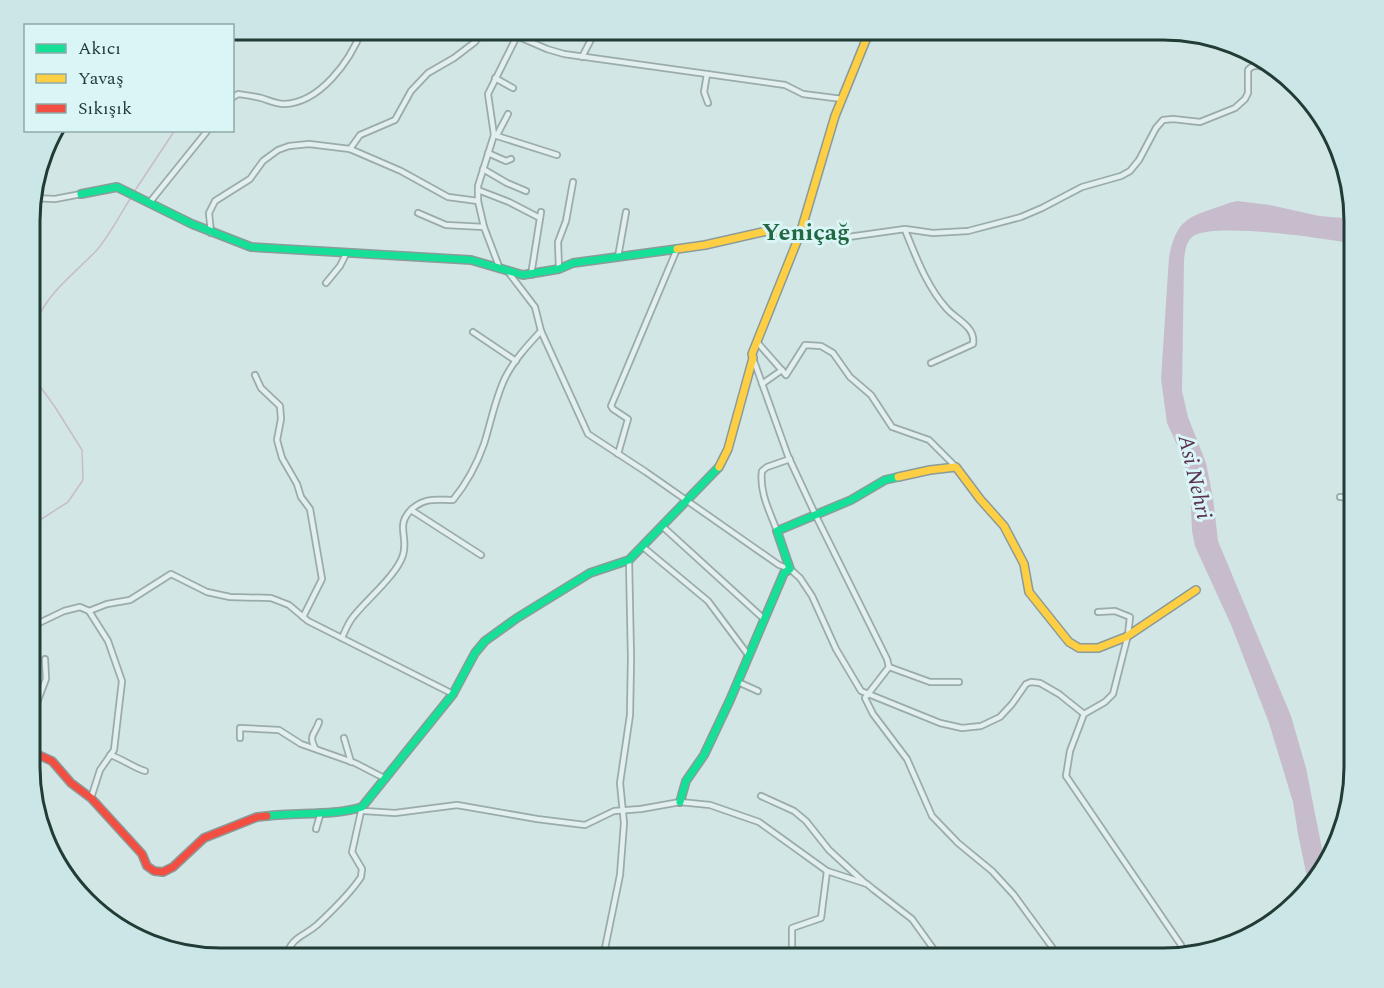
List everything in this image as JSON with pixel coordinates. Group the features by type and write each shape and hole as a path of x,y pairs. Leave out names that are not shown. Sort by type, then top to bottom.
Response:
{"street":[{"path":"234,97 238,94 259,97 281,104 296,103 322,87 339,72 356,40"},
{"path":"350,149 360,135 395,120 411,91 428,73 454,58 476,40"},
{"path":"495,135 488,94 515,40"},
{"path":"526,40 547,50 582,57 785,85 803,94 842,99"},
{"path":"582,57 591,40"},
{"path":"866,41 835,116 800,234 752,354 790,459 814,514 884,652 888,666"},
{"path":"42,198 55,199 117,187 211,233 251,247 471,260 509,273 531,275 558,270 573,263 705,245 767,231 834,239 905,229 933,233 969,231 1021,217 1082,188 1130,171 1139,160 1160,122 1173,119 1200,122 1235,108 1248,93 1248,70 1253,65"},
{"path":"707,74 704,92 708,103"},
{"path":"495,78 513,88"},
{"path":"500,269 484,227 478,190 495,135 508,114"},
{"path":"147,200 206,132"},
{"path":"495,135 557,154"},
{"path":"211,233 209,213 215,201 250,179 263,161 278,150 289,146 309,144 350,149 401,171 448,197 478,201"},
{"path":"488,153 506,161 511,159"},
{"path":"483,169 526,191"},
{"path":"558,270 558,242 566,221 573,182"},
{"path":"478,190 541,215 531,275"},
{"path":"618,257 626,212"},
{"path":"418,213 446,225 484,227"},
{"path":"905,229 915,256 938,299 971,330 974,337 973,344 931,363"},
{"path":"618,454 628,418 611,406 677,249"},
{"path":"326,283 340,266 347,252"},
{"path":"509,273 535,307 541,331 588,434 779,565 790,569 800,578 812,596 836,649 861,691 940,723 962,728 981,726 1000,717 1026,684 1031,682 1040,683 1059,694 1084,714"},
{"path":"342,638 351,619 396,568 403,555 402,524 405,517 415,506 432,498 453,500 462,489 483,446 493,409 506,377 541,331"},
{"path":"473,332 516,361"},
{"path":"757,342 786,375 805,345 811,344 833,353 850,377 871,395 892,428 929,440 956,467 980,500 1004,526 1024,564 1029,592 1070,642 1083,649 1098,648 1128,635 1196,590"},
{"path":"290,947 300,935 315,927 362,876 362,869 352,852 362,808 453,694 475,653 485,641 517,618 590,573 629,560 719,467 728,449 753,358"},
{"path":"762,384 782,370"},
{"path":"255,375 261,388 280,406 281,419 277,440 282,458 297,484 301,497 310,509 322,579 303,617"},
{"path":"790,459 767,467 762,471 760,478 763,494 790,569"},
{"path":"777,531 851,500 885,480 956,467"},
{"path":"411,510 481,555"},
{"path":"662,526 764,619"},
{"path":"643,548 708,601 748,656"},
{"path":"605,947 620,875 622,810 620,783 630,715 632,658 629,560"},
{"path":"680,802 686,782 700,762 738,682 784,573 790,569"},
{"path":"89,611 106,604 130,600 171,574 207,592 230,597 271,598 289,605 303,617 453,694"},
{"path":"41,622 64,611 80,607 89,611 108,641 123,681 114,750 100,770 91,798"},
{"path":"1098,612 1115,611 1130,617 1128,635 1113,694 1084,714 1070,751 1066,776 1182,946"},
{"path":"41,693 46,679 45,659"},
{"path":"888,666 930,682 959,682"},
{"path":"888,666 865,699 873,714 907,759 933,816 958,843 992,871 1014,895 1053,948"},
{"path":"738,682 758,691"},
{"path":"315,748 311,741 319,722"},
{"path":"240,738 240,728 279,730 301,744 351,762 386,779"},
{"path":"344,738 351,762"},
{"path":"110,755 145,771"},
{"path":"41,756 52,761 71,783 91,798 142,854 147,866 154,871 163,872 173,867 204,838 257,817 350,811 362,808 364,811 395,813 457,805 585,825 614,811 680,802 720,807 759,822 827,871 867,884"},
{"path":"761,796 782,804 800,816 829,850 867,884 912,919 933,948"},
{"path":"316,829 321,812"},
{"path":"792,948 792,927 821,918 827,871"}],"water":[{"name":"Asi Nehri","path":"1237,201 1270,205 1319,216 1343,218 1343,242 1248,231 1208,232 1195,235 1190,240 1186,246 1184,260 1182,391 1188,417 1206,463 1218,541 1291,716 1306,768 1322,851 1307,876 1293,802 1269,723 1232,627 1195,546 1190,485 1183,458 1167,423 1161,379 1169,257 1174,239 1181,226 1192,217"}],"waterway":[{"path":"134,192 174,132"},
{"path":"40,315 58,288 101,245 132,196"},
{"path":"40,387 82,450 83,480 68,502 41,520"}],"traffic: fast":[{"path":"81,194 117,187 192,224 251,247 471,260 523,275 559,269 573,263 677,249"},
{"path":"267,816 340,812 362,807 453,694 475,653 485,641 517,618 590,573 629,560 719,467"},
{"path":"680,802 686,781 704,755 730,700 784,573 790,569 777,531 851,500 885,480 898,477"}],"traffic: slow":[{"path":"719,467 728,449 753,358 752,354 800,234 835,116 866,41"},
{"path":"677,249 767,231 800,234"},
{"path":"898,477 956,467 1004,526 1024,564 1029,592 1069,642 1079,648 1098,648 1126,637 1196,590"}],"traffic: jam":[{"path":"41,756 52,761 71,783 91,798 142,854 147,866 154,871 163,872 173,867 204,838 257,817 267,816"}],"district":[{"name":"Yeniçağ","path":"806,232"}]}
